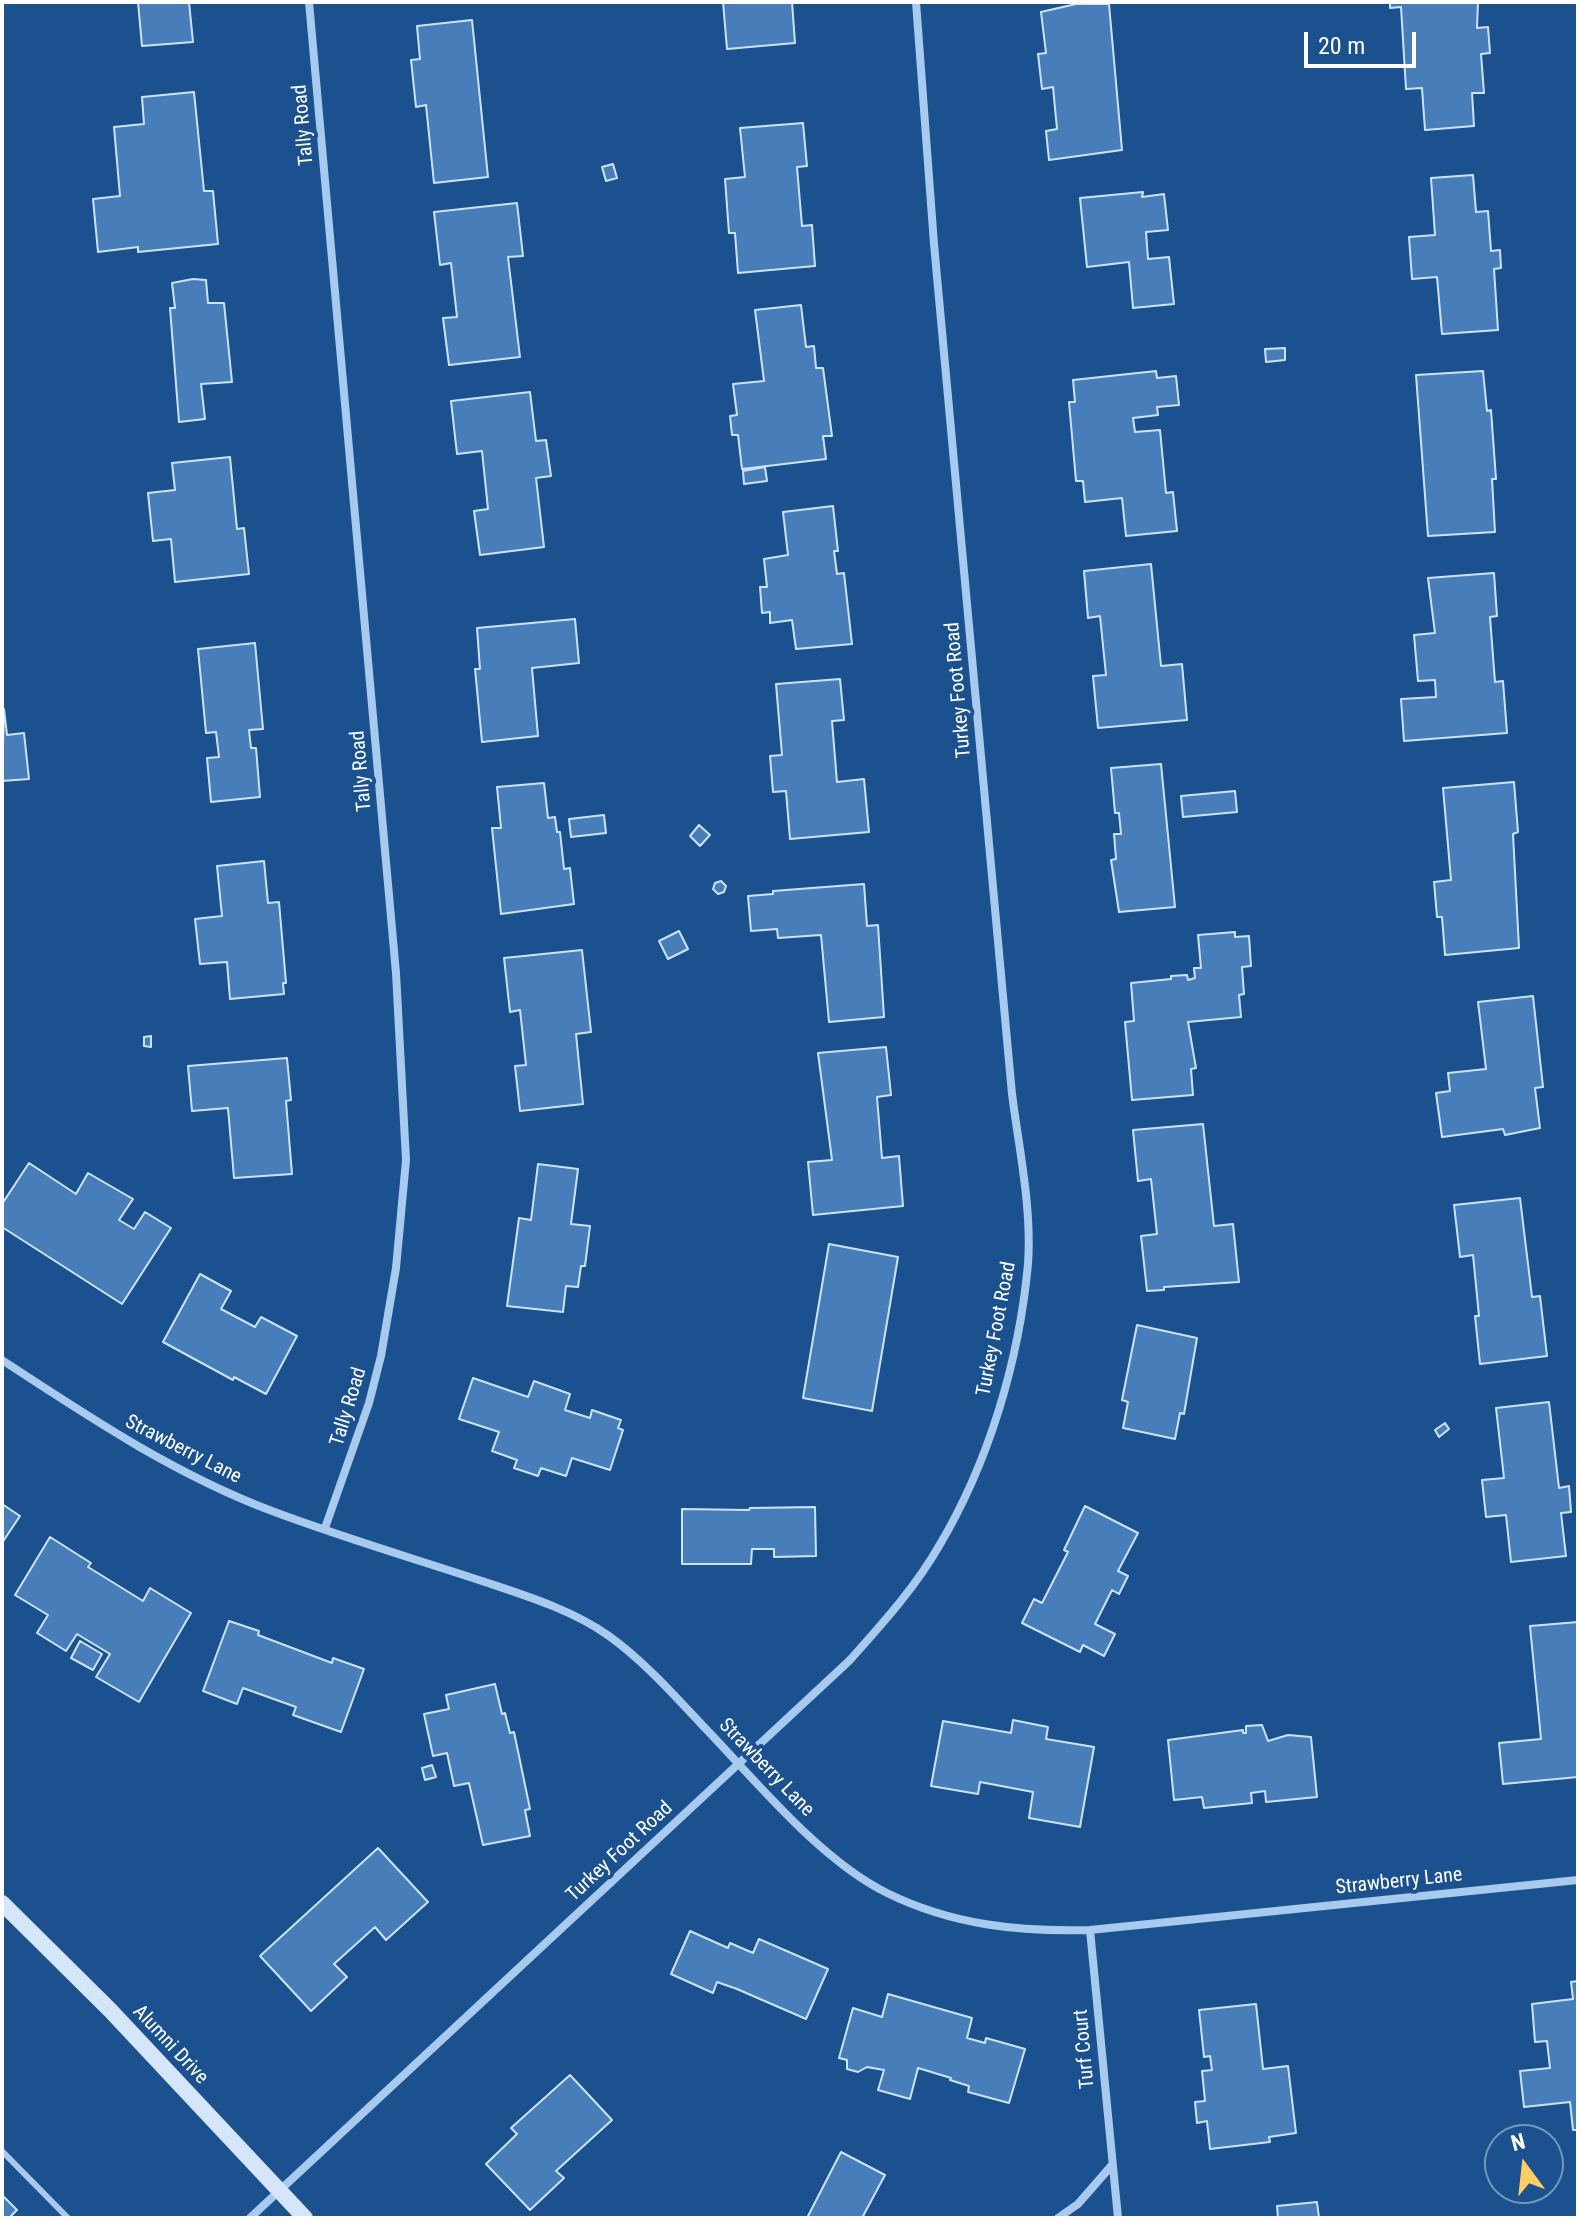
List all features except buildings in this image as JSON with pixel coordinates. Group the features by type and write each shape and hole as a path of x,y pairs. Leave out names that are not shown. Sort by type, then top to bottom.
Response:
{"main road":[{"name":"Alumni Drive","path":"2,1903 110,2010 305,2218"}],"street":[{"name":"Tally Road","path":"309,2 396,973 406,1160 396,1268 381,1356 369,1403 325,1528"},
{"name":"Turkey Foot Road","path":"250,2218 849,1661 892,1612 938,1549 970,1490 1006,1383 1028,1263 1027,1220 1012,1094 934,244 916,2"},
{"name":"Strawberry Lane","path":"2,1360 106,1429 181,1472 272,1511 520,1594 608,1635 649,1668 820,1844 862,1878 887,1893 940,1914 1034,1931 1090,1930 1578,1880"},
{"name":"Turf Court","path":"1090,1930 1118,2218"},
{"path":"1058,2218 1078,2204 1112,2165"}],"lane":[{"path":"2,2151 68,2218"}]}
